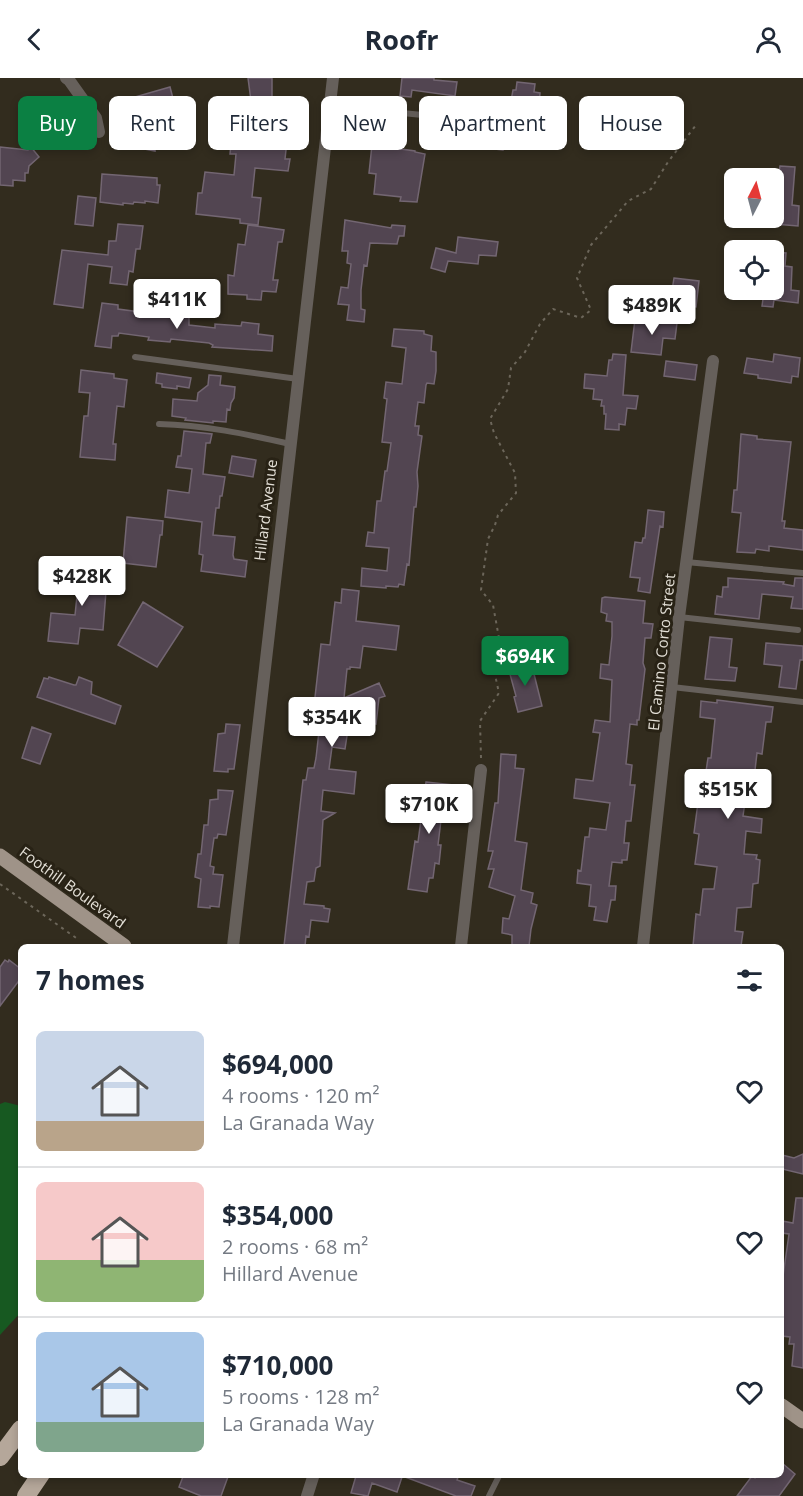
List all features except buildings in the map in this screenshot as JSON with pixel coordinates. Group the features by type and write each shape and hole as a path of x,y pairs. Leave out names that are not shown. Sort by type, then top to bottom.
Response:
{"highway":[{"path":"0,1457 18,1433"},
{"path":"26,1496 38,1478"}],"main road":[{"name":"Foothill Boulevard","path":"0,856 121,944"},
{"path":"784,1407 803,1421"}],"street":[{"path":"66,78 96,118 99,132"},
{"name":"Hillard Avenue","path":"331,96 333,78"},
{"name":"Hillard Avenue","path":"233,944 325,150"},
{"name":"El Camino Corto Street","path":"643,944 679,617 712,361"},
{"path":"461,944 481,770"},
{"path":"307,1496 313,1478"}],"lane":[{"path":"135,357 298,379"},
{"path":"159,424 191,424 290,444"},
{"path":"686,562 803,573"},
{"path":"679,617 798,630"},
{"path":"672,687 803,702"},
{"path":"489,1496 498,1478"}],"path":[{"path":"481,770 480,721 499,693 492,661 499,638 493,605 481,590 488,539 498,515 516,493 515,473 494,433 490,419 508,389 511,368 525,352 540,324 553,309 581,318 591,310 577,278 591,245 628,201 651,189 696,125"},
{"path":"0,884 79,940"}],"green space":[{"path":"5,1102 18,1105 18,1315 0,1335 0,1104"}]}
